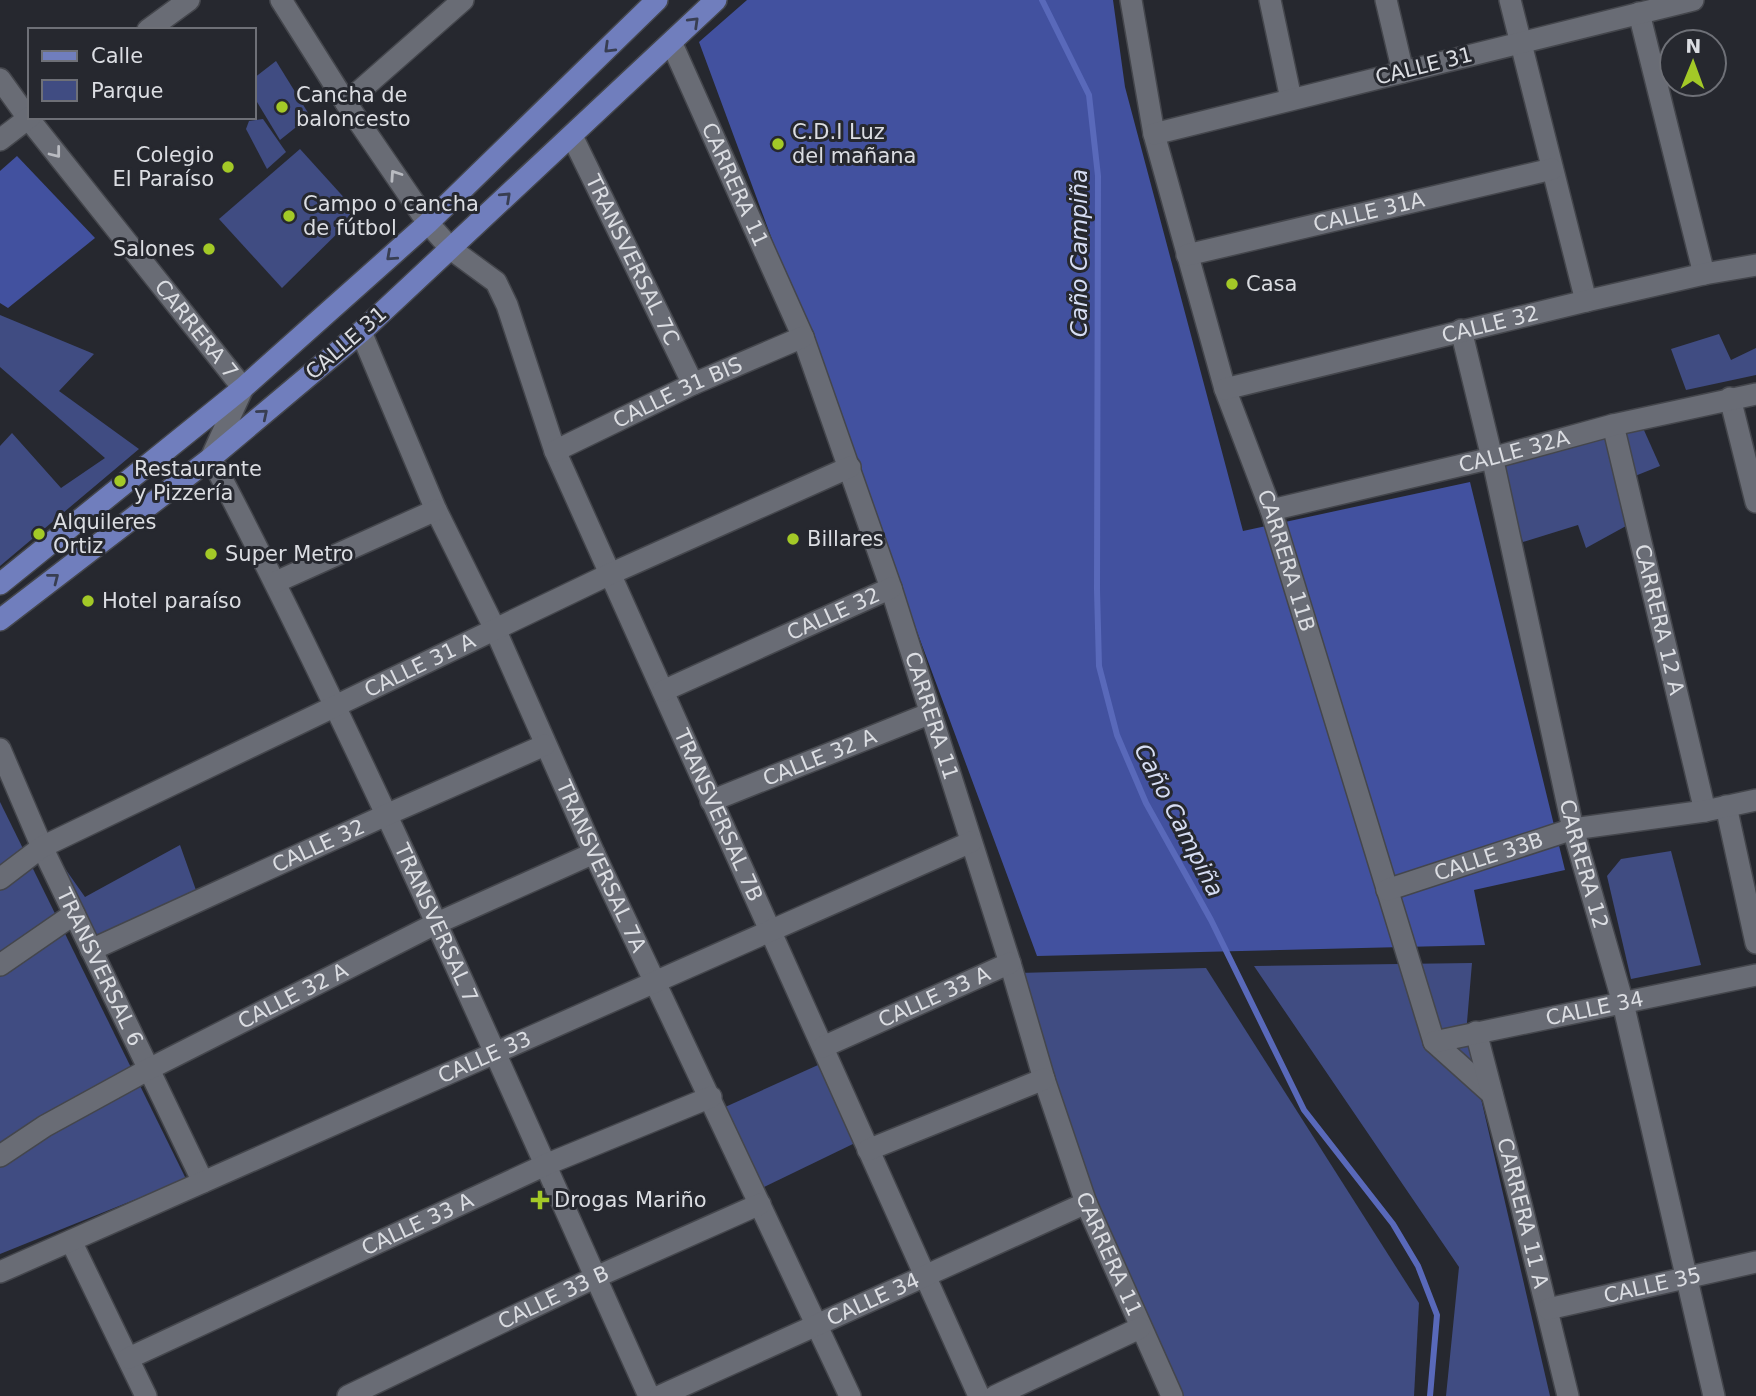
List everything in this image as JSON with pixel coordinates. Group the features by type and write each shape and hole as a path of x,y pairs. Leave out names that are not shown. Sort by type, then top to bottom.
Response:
{"main road":[{"name":"CALLE 31","path":"0,584 243,388 428,223 657,0"},
{"name":"CALLE 31","path":"0,620 211,458 361,332 716,0"}],"street":[{"path":"151,28 189,0"},
{"name":"TRANSVERSAL 7B","path":"281,0 346,103 428,223 451,249 496,282 507,305 555,451 979,1396"},
{"path":"346,103 463,0"},
{"name":"CARRERA 11B","path":"1130,0 1154,134 1225,388 1271,510 1434,1042"},
{"path":"1270,0 1291,99"},
{"path":"1386,0 1403,72"},
{"path":"1510,0 1586,301"},
{"name":"CALLE 31","path":"1154,134 1693,0"},
{"path":"1639,13 1704,274"},
{"name":"CARRERA 11","path":"672,44 803,337 891,589 1010,963 1044,1079 1086,1203 1171,1396"},
{"name":"CARRERA 7","path":"0,79 28,117"},
{"path":"0,141 28,119"},
{"name":"CARRERA 7","path":"30,119 243,388 211,458"},
{"name":"TRANSVERSAL 7C","path":"572,136 692,384"},
{"name":"CALLE 31A","path":"1187,255 1552,169"},
{"name":"CALLE 32","path":"1225,388 1586,301 1756,265"},
{"name":"CARRERA 12","path":"1461,330 1492,458 1573,829 1623,1003 1689,1277 1714,1396"},
{"name":"TRANSVERSAL 7A","path":"361,332 436,510 495,629 594,853 850,1396"},
{"name":"CALLE 31 BIS","path":"555,451 692,384 803,337"},
{"name":"CALLE 32A","path":"1271,510 1492,458 1613,425 1756,394"},
{"path":"1730,398 1756,502"},
{"name":"CARRERA 12 A","path":"1613,425 1705,811"},
{"name":"TRANSVERSAL 7","path":"211,458 276,582 337,708 649,1396"},
{"name":"CALLE 31 A","path":"0,879 42,848 610,574 850,467"},
{"path":"276,582 436,510"},
{"name":"CALLE 32","path":"663,691 891,589"},
{"name":"CALLE 32 A","path":"711,801 931,713"},
{"name":"CALLE 32","path":"91,950 545,745"},
{"name":"TRANSVERSAL 6","path":"0,749 42,848 203,1182"},
{"name":"CALLE 33B","path":"1387,890 1573,829 1705,811 1756,800"},
{"path":"1726,806 1756,943"},
{"name":"CALLE 33","path":"0,1272 971,842"},
{"name":"CALLE 32 A","path":"0,1156 45,1126 149,1069 435,924 594,853"},
{"path":"0,965 74,914"},
{"name":"CALLE 33 A","path":"822,1047 1010,963"},
{"name":"CALLE 34","path":"1434,1042 1756,975"},
{"name":"CARRERA 11 A","path":"1476,1032 1568,1396"},
{"path":"1434,1042 1492,1094"},
{"path":"868,1150 1044,1079"},
{"name":"CALLE 33 A","path":"129,1358 545,1165 711,1097"},
{"name":"CALLE 34","path":"660,1396 1086,1203"},
{"name":"CALLE 33 B","path":"348,1396 596,1277 760,1204"},
{"path":"71,1241 146,1396"},
{"name":"CALLE 35","path":"1548,1309 1756,1262"},
{"path":"995,1396 1140,1328"}],"green space":[{"name":"Cancha de baloncesto","path":"276,61 310,116 280,140 256,100 256,76"},
{"path":"263,119 286,152 267,169 246,129 249,121"},
{"name":"Campo o cancha de fútbol","path":"300,149 358,213 282,288 219,219"},
{"path":"0,315 94,354 59,391 139,449 0,566 0,446 12,433 61,488 105,458 0,367"},
{"path":"1719,334 1731,360 1756,348 1756,375 1686,390 1671,349"},
{"path":"1643,428 1660,466 1630,478 1619,434"},
{"path":"1604,436 1626,526 1586,548 1578,525 1523,542 1495,467"},
{"path":"0,802 186,1179 0,1254"},
{"path":"180,845 197,893 95,936 52,850 85,897"},
{"path":"1671,851 1701,965 1631,979 1607,876 1621,859"},
{"path":"1472,963 1466,1034 1550,1396 1446,1396 1459,1267 1254,966"},
{"path":"1206,968 1419,1303 1414,1396 1178,1396 1093,1217 1018,973"},
{"path":"818,1065 855,1143 762,1188 723,1108"}],"shaded area":[{"path":"747,0 1113,0 1125,87 1243,531 1470,482 1565,870 1474,890 1485,945 1037,956 699,42"},
{"path":"17,156 95,238 8,308 0,303 0,171"}],"waterway":[{"name":"Caño Campiña","path":"1042,0 1089,95 1098,176 1099,666 1117,735 1146,803 1211,920 1304,1110 1393,1224 1418,1266 1437,1315 1430,1396"}],"place":[{"name":"Cancha de baloncesto","path":"282,107"},
{"name":"C.D.I Luz del mañana","path":"778,144"},
{"name":"Colegio El Paraíso","path":"228,167"},
{"name":"Campo o cancha de fútbol","path":"289,216"},
{"name":"Salones","path":"209,249"},
{"name":"Casa","path":"1232,284"},
{"name":"Restaurante y Pizzería","path":"120,481"},
{"name":"Alquileres Ortiz","path":"39,534"},
{"name":"Billares","path":"793,539"},
{"name":"Super Metro","path":"211,554"},
{"name":"Hotel paraíso","path":"88,601"},
{"name":"Drogas Mariño","path":"540,1200"}]}
